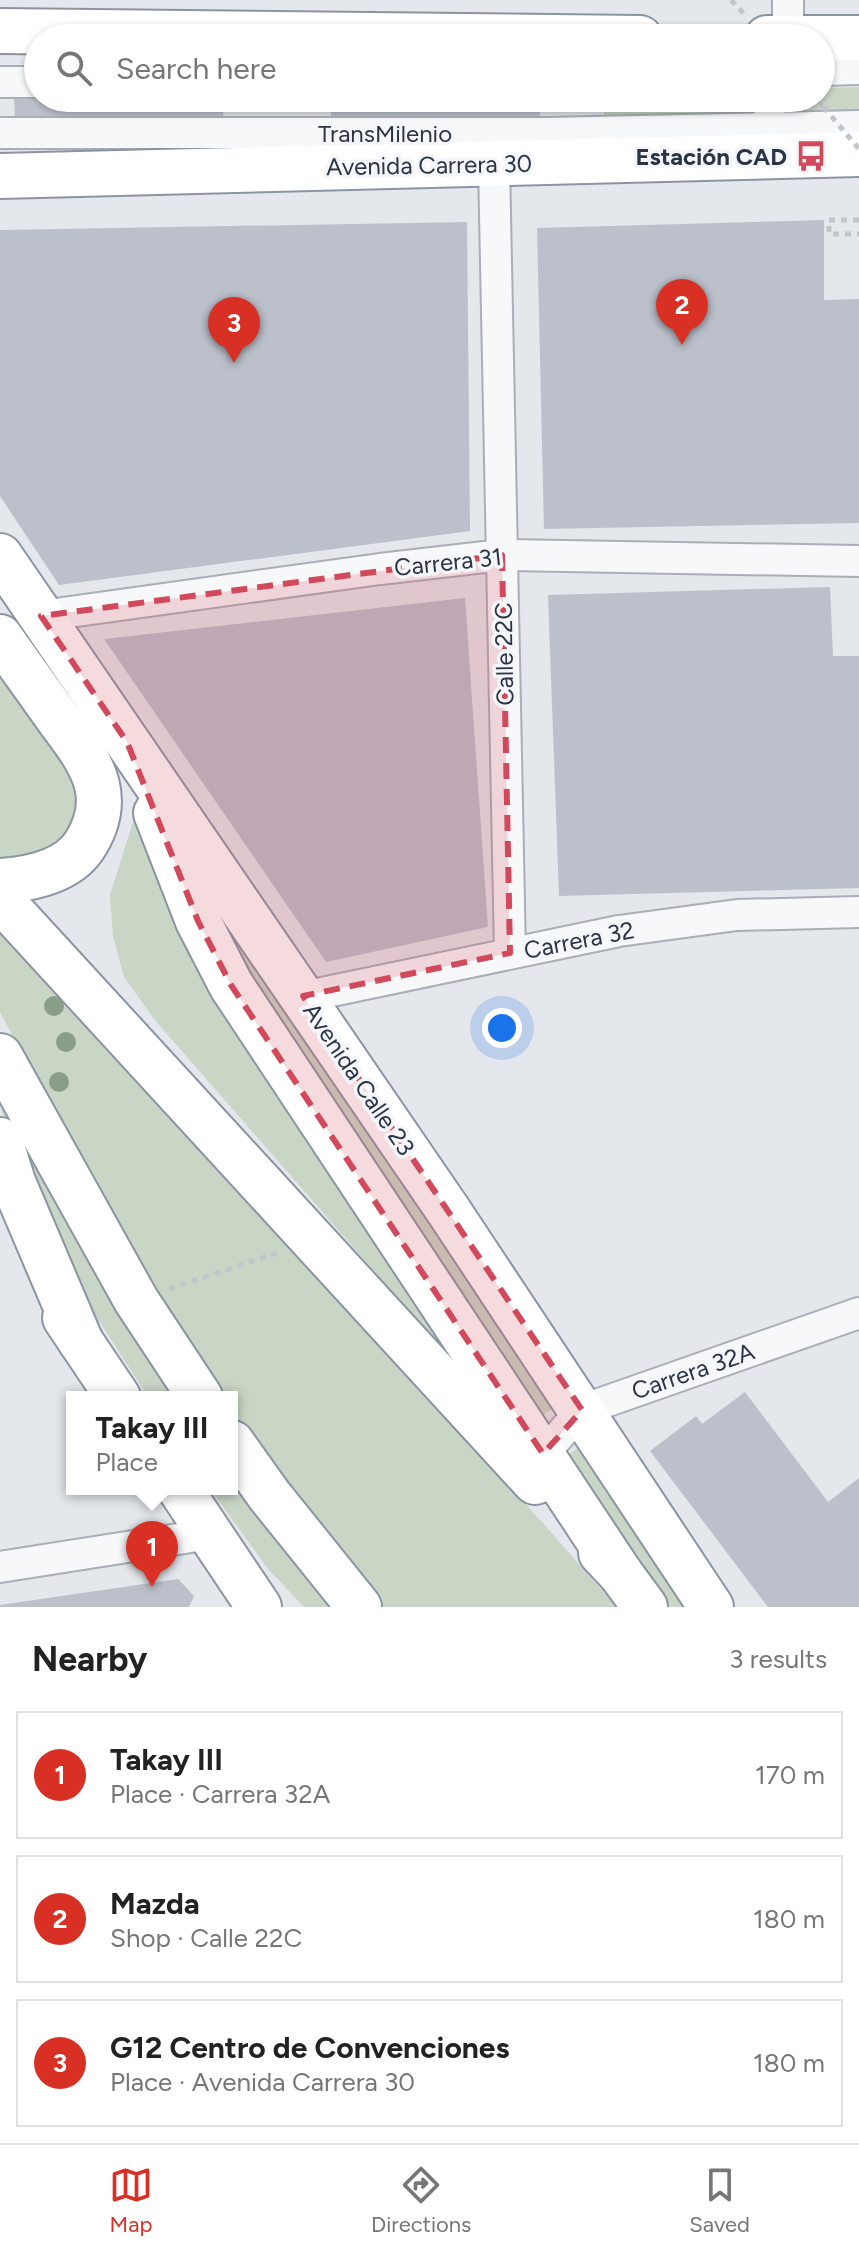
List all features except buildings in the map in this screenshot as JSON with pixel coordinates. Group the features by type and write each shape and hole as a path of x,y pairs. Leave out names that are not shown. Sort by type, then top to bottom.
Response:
{"highway":[{"path":"0,32 24,32"},
{"path":"835,38 859,38"},
{"name":"Avenida Carrera 30","path":"0,176 859,152"},
{"name":"Avenida Calle 23","path":"0,556 303,997 711,1607"},
{"path":"0,637 84,754 97,783 100,807 95,829 83,848 66,863 48,873 0,881"},
{"path":"127,742 198,921 231,985 632,1590"},
{"path":"0,899 632,1590"},
{"path":"0,1056 136,1300 196,1391"},
{"path":"0,1140 13,1182 81,1342"},
{"path":"0,1224 114,1391"},
{"path":"238,1451 359,1607"},
{"path":"184,1495 257,1602"}],"street":[{"path":"788,0 788,24"},
{"path":"835,70 859,69"},
{"path":"0,82 24,82"},
{"path":"769,112 770,128"},
{"name":"TransMilenio","path":"0,133 547,133 859,126"},
{"name":"Calle 22C","path":"494,164 510,953"},
{"name":"Carrera 31","path":"41,616 502,555 859,561"},
{"name":"Carrera 32","path":"303,997 619,931 737,915 859,912"},
{"name":"Carrera 32A","path":"543,1454 582,1410 859,1313"},
{"path":"0,1567 210,1534"}],"path":[{"path":"828,112 859,152"},
{"path":"859,220 829,220 829,234 859,234"},
{"path":"136,1300 312,1241"}],"highlighted area":[{"path":"502,555 510,953 303,996 582,1410 543,1454 231,985 198,921 127,742 41,616"}],"green space":[{"path":"859,87 859,117 745,120 604,115 604,112 835,112 835,88"},
{"path":"0,663 75,768 83,811 58,850 0,867"},
{"path":"138,806 503,1419 154,1019 124,977 113,936 110,895"},
{"path":"190,855 559,1404 540,1417 273,1025"},
{"path":"0,923 347,1302 617,1607 376,1607 331,1552 238,1421 238,1391 216,1391 202,1370 51,1108 0,1012"},
{"path":"10,1104 177,1391 144,1391 67,1271 32,1200 1,1109"},
{"path":"584,1444 689,1607 666,1607 566,1456"},
{"path":"238,1479 338,1607 304,1607 269,1570 214,1495 238,1495"}],"place":[{"name":"Estación CAD","path":"811,156"},
{"name":"Mazda","path":"682,345"},
{"name":"G12 Centro de Convenciones","path":"234,363"},
{"name":"Takay III","path":"152,1587"}]}
